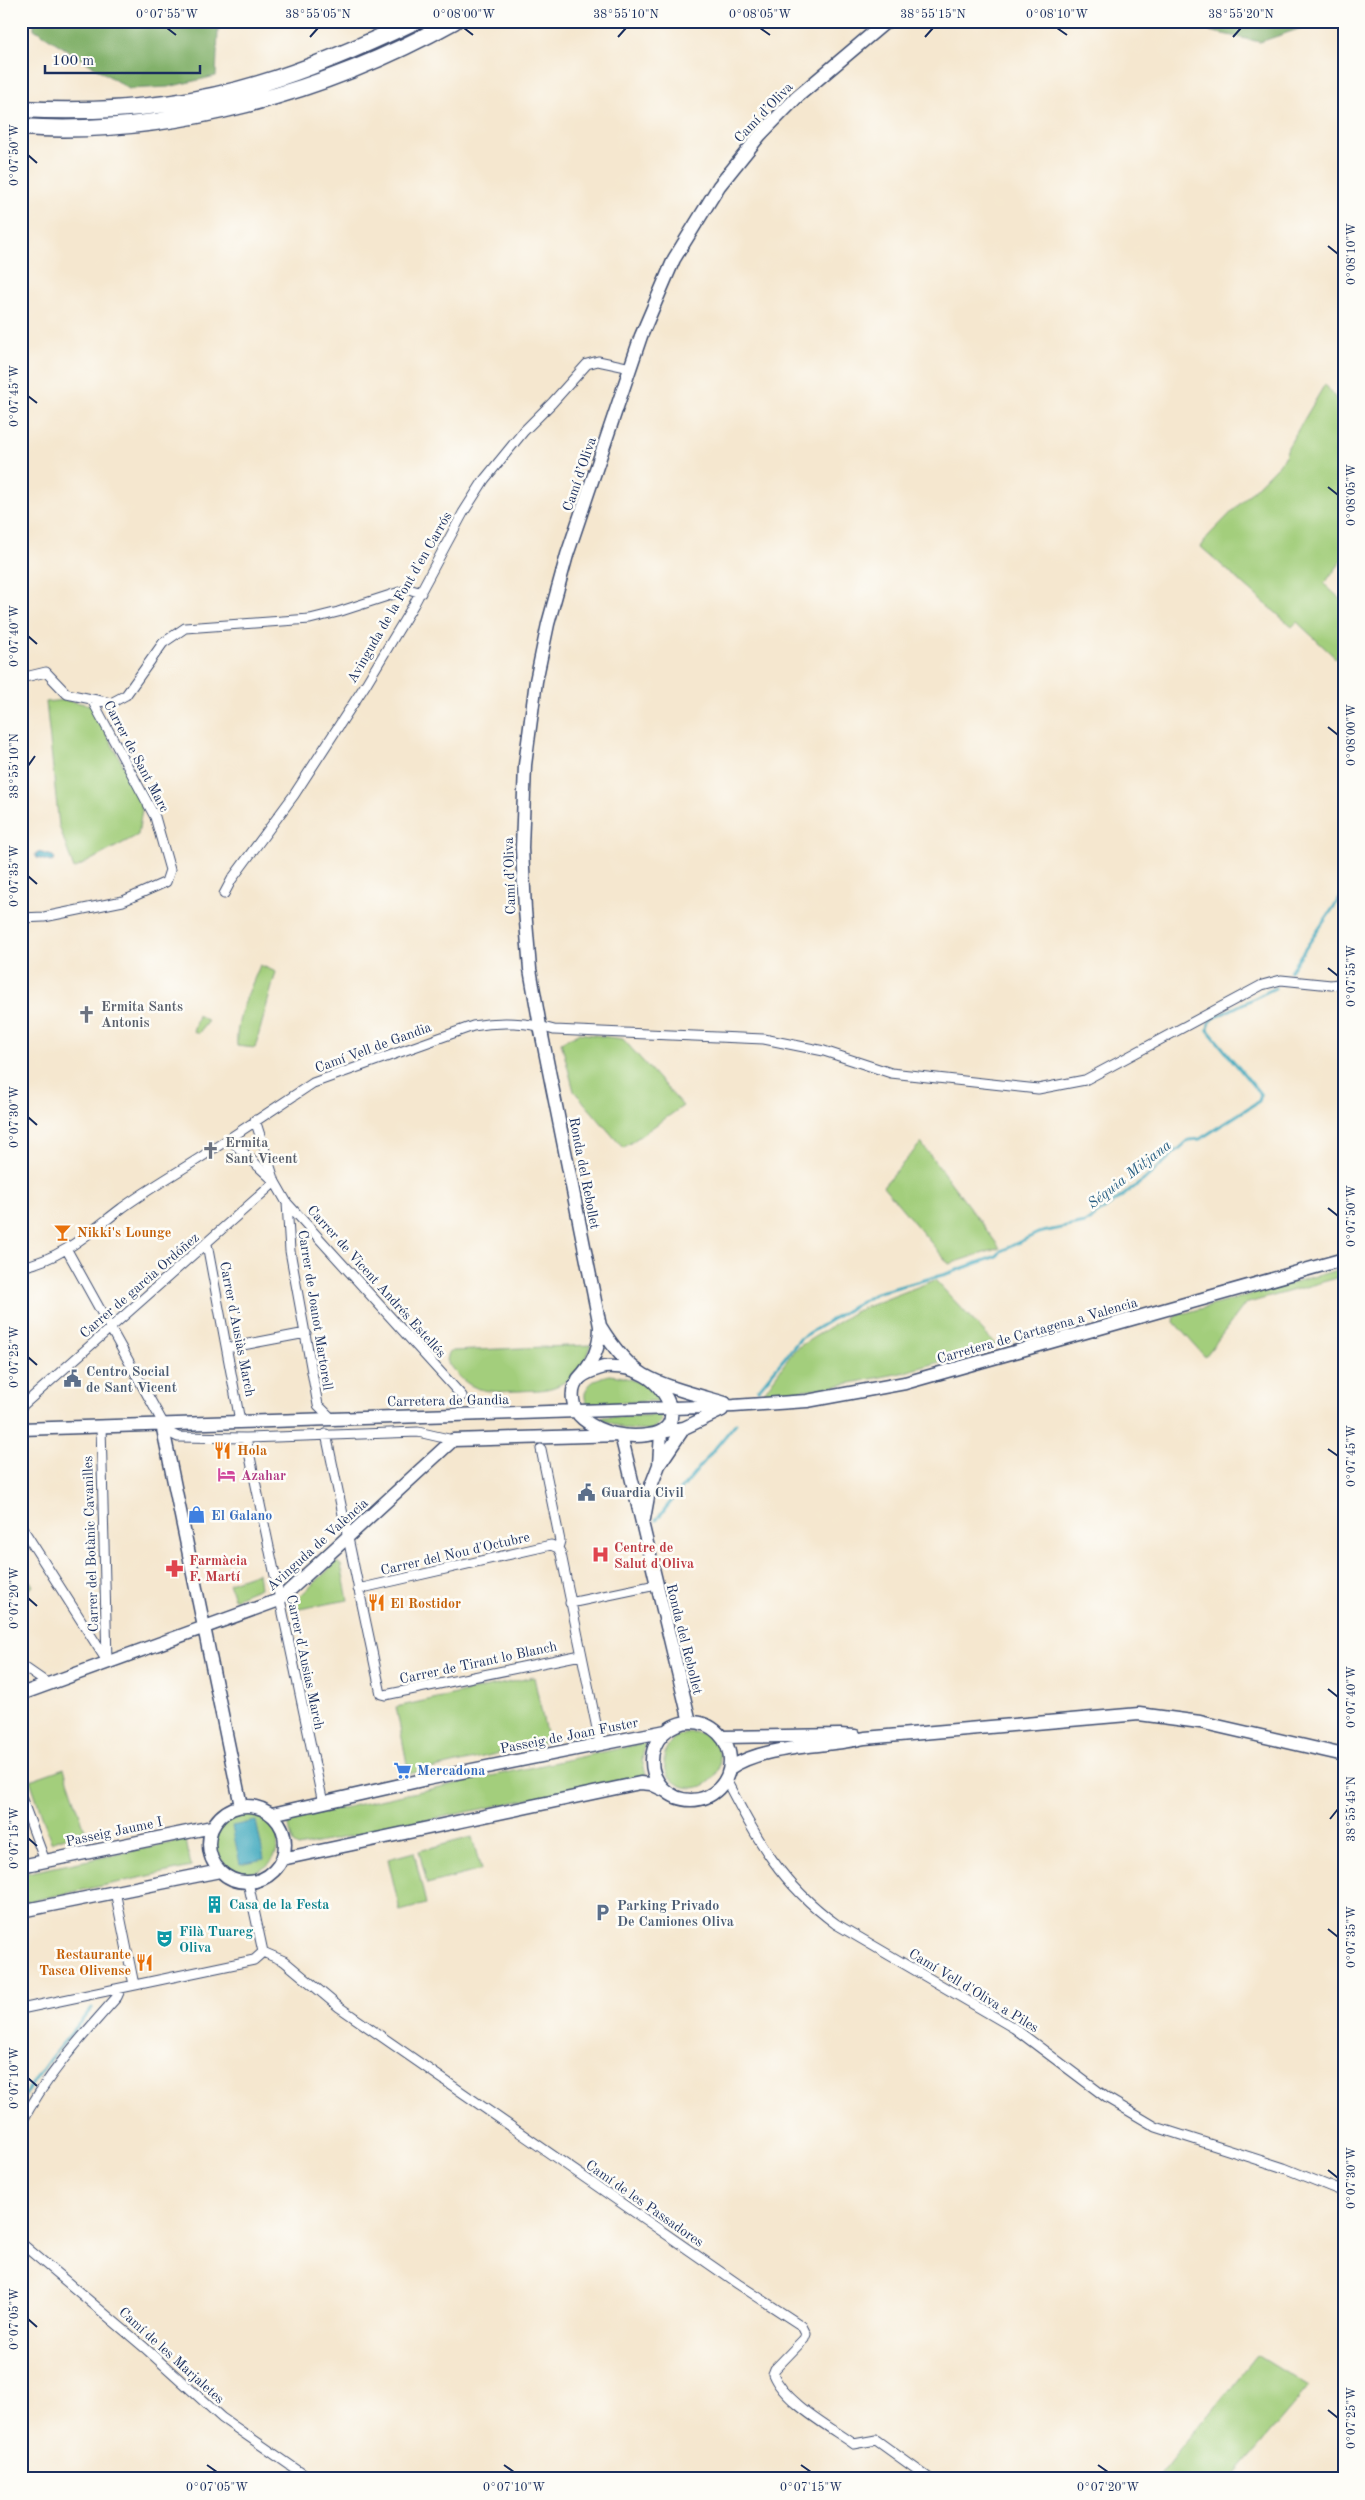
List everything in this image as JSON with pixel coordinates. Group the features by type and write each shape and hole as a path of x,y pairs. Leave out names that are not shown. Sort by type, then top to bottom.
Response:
{"highway":[{"path":"21,109 85,110 132,107 219,94 259,84 306,68 415,21"},
{"path":"21,127 109,127 186,117 250,104 333,76 405,47 454,21"}],"street":[{"name":"Camí d’Oliva","path":"540,1026 530,969 522,848 528,732 540,662 557,589 641,336 674,259 719,186 778,116 887,21"},
{"name":"Avinguda de la Font d'en Carrós","path":"224,894 329,741 421,592 463,513 494,465 581,368 598,361 631,368"},
{"path":"21,678 46,672 67,694 111,703 126,695 162,643 185,628 315,618 409,589 421,592"},
{"name":"Carrer de Sant Marc","path":"21,918 44,917 112,904 163,884 169,878 170,870 155,816 92,700"},
{"name":"Camí Vell de Gandia","path":"21,1267 40,1262 67,1250 122,1208 229,1139 294,1094 331,1075 473,1026 500,1023 540,1026 554,1030 764,1039 824,1051 891,1073 1038,1090 1085,1080 1119,1064 1262,985 1281,980 1331,985 1344,983"},
{"name":"Ronda del Rebollet","path":"540,1026 600,1326 597,1352 588,1368 578,1379"},
{"name":"Carrer de Vicent Andrés Estellés","path":"255,1120 275,1182 287,1203 462,1396"},
{"name":"Carrer de Vicent Andrés Estellés","path":"229,1139 275,1182"},
{"name":"Carrer de garcia Ordóñez","path":"21,1408 275,1182"},
{"name":"Carrer de Joanot Martorell","path":"287,1203 290,1250 318,1405 330,1417"},
{"name":"Carrer d'Ausiàs March","path":"207,1244 240,1421"},
{"path":"67,1250 165,1431 241,1806"},
{"name":"Carretera de Cartagena a Valencia","path":"734,1406 807,1401 904,1382 1344,1259"},
{"name":"Ronda del Rebollet","path":"600,1326 618,1352 663,1390 670,1408 670,1422 661,1432 658,1465 645,1509 645,1534"},
{"path":"227,1348 306,1333"},
{"path":"622,1436 591,1424 576,1411 573,1396 578,1379 594,1370 614,1367 632,1370 692,1394 734,1406"},
{"path":"658,1465 684,1428 698,1419 734,1406"},
{"name":"Carretera de Gandia","path":"21,1429 101,1426 165,1431 240,1421 330,1417 734,1406"},
{"name":"Carrer del Botànic Cavanilles","path":"101,1426 107,1661"},
{"path":"453,1440 637,1436 684,1428"},
{"name":"Carretera de Gandia","path":"165,1431 178,1437 246,1438 418,1432 453,1440"},
{"path":"326,1434 358,1589"},
{"name":"Ronda del Rebollet","path":"622,1436 690,1722"},
{"name":"Carrer d'Ausias March","path":"246,1438 323,1803"},
{"name":"Avinguda de València","path":"21,1694 107,1661 279,1600 453,1440"},
{"path":"541,1449 560,1541 558,1548 561,1554 600,1743"},
{"path":"21,1526 107,1661"},
{"name":"Carrer del Nou d'Octubre","path":"358,1589 551,1545 558,1548"},
{"path":"570,1603 656,1585"},
{"name":"Carrer de Tirant lo Blanch","path":"358,1589 381,1694 385,1695 581,1655"},
{"path":"86,1628 97,1630 106,1623"},
{"path":"21,1665 47,1684"},
{"path":"282,1859 640,1783 651,1784 681,1799 699,1800 719,1789 728,1774 752,1756 840,1744 865,1738 1139,1714 1200,1722 1344,1755"},
{"path":"666,1791 658,1783 652,1761 659,1739 674,1726 690,1722 702,1723 714,1728 728,1747 728,1774"},
{"name":"Passeig de Joan Fuster","path":"272,1814 600,1743 666,1731"},
{"path":"722,1737 840,1735 865,1738"},
{"name":"Camí Vell d'Oliva a Piles","path":"728,1774 768,1857 811,1906 836,1924 1014,2028 1106,2098 1156,2127 1284,2168 1344,2192"},
{"path":"21,1797 45,1861"},
{"path":"241,1806 260,1807 272,1814 281,1825 285,1838 282,1859 268,1875 248,1882 236,1880 220,1871 209,1852 209,1839 212,1827 221,1815 241,1806"},
{"name":"Passeig Jaume I","path":"21,1866 212,1827"},
{"path":"21,1911 220,1871"},
{"path":"21,2009 254,1960 263,1952 263,1945 248,1882"},
{"path":"115,1891 134,1985"},
{"name":"Camí de les Passadores","path":"263,1952 284,1961 339,2007 714,2268 802,2326 806,2334 804,2339 775,2369 773,2374 775,2380 807,2411 854,2444 876,2440 930,2479"},
{"path":"21,2124 38,2095 72,2049 117,1997 121,1988"},
{"name":"Camí de les Marjaletes","path":"21,2243 145,2348 222,2418 310,2479"}],"green space":[{"path":"34,21 221,21 218,32 216,76 168,87 129,89 34,29"},
{"path":"1163,21 1322,21 1260,42"},
{"path":"1325,384 1344,410 1344,558 1324,584 1344,602 1344,666 1297,622 1292,627 1201,547 1209,535 1284,459 1288,447"},
{"path":"64,700 91,705 129,776 142,809 138,835 74,869 59,826 46,702"},
{"path":"260,965 276,972 255,1048 237,1046 238,1025"},
{"path":"198,1015 208,1021 198,1034 193,1031"},
{"path":"579,1033 623,1039 683,1106 623,1148 574,1091 561,1042"},
{"path":"921,1143 1000,1248 949,1264 883,1186"},
{"path":"1344,1268 1344,1276 1245,1304 1205,1357 1174,1322 1175,1316"},
{"path":"935,1280 997,1346 901,1373 836,1386 762,1395 795,1349 856,1311"},
{"path":"591,1345 582,1365 573,1376 561,1384 541,1390 502,1392 479,1389 465,1381 447,1360 449,1352 453,1351"},
{"path":"609,1375 630,1379 643,1385 660,1398 659,1401 587,1404 585,1393 590,1385 594,1381"},
{"path":"662,1416 661,1422 650,1431 625,1429 602,1419 603,1417"},
{"path":"337,1562 341,1565 348,1600 294,1610 299,1597"},
{"path":"258,1573 260,1588 234,1599 229,1583"},
{"path":"30,1581 33,1586 24,1592 27,1597 21,1601 21,1587"},
{"path":"534,1677 548,1742 409,1774 396,1707"},
{"path":"686,1732 698,1732 708,1736 716,1744 720,1760 716,1776 708,1784 698,1788 686,1788 676,1784 668,1776 664,1766 664,1754 668,1744 676,1736"},
{"path":"645,1743 642,1760 646,1775 298,1847 293,1844 288,1822 291,1819"},
{"path":"64,1768 85,1830 51,1842 30,1780"},
{"path":"241,1811 253,1811 269,1820 276,1830 278,1842 276,1854 269,1864 253,1873 241,1873 230,1868 221,1859 216,1848 216,1836 221,1825 230,1816"},
{"path":"472,1837 481,1870 427,1884 419,1851"},
{"path":"186,1840 191,1867 21,1903 21,1874"},
{"path":"414,1852 426,1904 400,1911 388,1859"},
{"path":"1257,2355 1309,2387 1231,2479 1156,2479"}],"water":[{"path":"38,852 53,856 55,860 51,862 37,858 35,854"},
{"path":"256,1821 264,1859 240,1864 232,1826"}],"waterway":[{"name":"Séquia Mitjana","path":"1290,971 1344,892"},
{"name":"Séquia Mitjana","path":"758,1390 801,1338 876,1293 946,1274 997,1256 1001,1251 1038,1233 1085,1223 1144,1180 1189,1140 1200,1139 1259,1101 1261,1095 1208,1030 1209,1023 1214,1018 1275,988"},
{"name":"Séquia Mitjana","path":"656,1520 736,1423"},
{"path":"21,2100 49,2060 92,2008"}],"place":[{"name":"Ermita Sants Antonis","path":"87,1014"},
{"name":"Ermita Sant Vicent","path":"211,1150"},
{"name":"Nikki's Lounge","path":"63,1232"},
{"name":"Centro Social de Sant Vicent","path":"72,1379"},
{"name":"Hola","path":"223,1450"},
{"name":"Azahar","path":"227,1475"},
{"name":"Guardia Civil","path":"587,1492"},
{"name":"El Galano","path":"197,1515"},
{"name":"Centre de Salut d'Oliva","path":"600,1555"},
{"name":"Farmàcia F. Martí","path":"175,1568"},
{"name":"El Rostidor","path":"376,1603"},
{"name":"Mercadona","path":"403,1770"},
{"name":"Casa de la Festa","path":"215,1904"},
{"name":"Parking Privado De Camiones Oliva","path":"603,1913"},
{"name":"Filà Tuareg Oliva","path":"165,1939"},
{"name":"Restaurante Tasca Olivense","path":"145,1962"}]}
